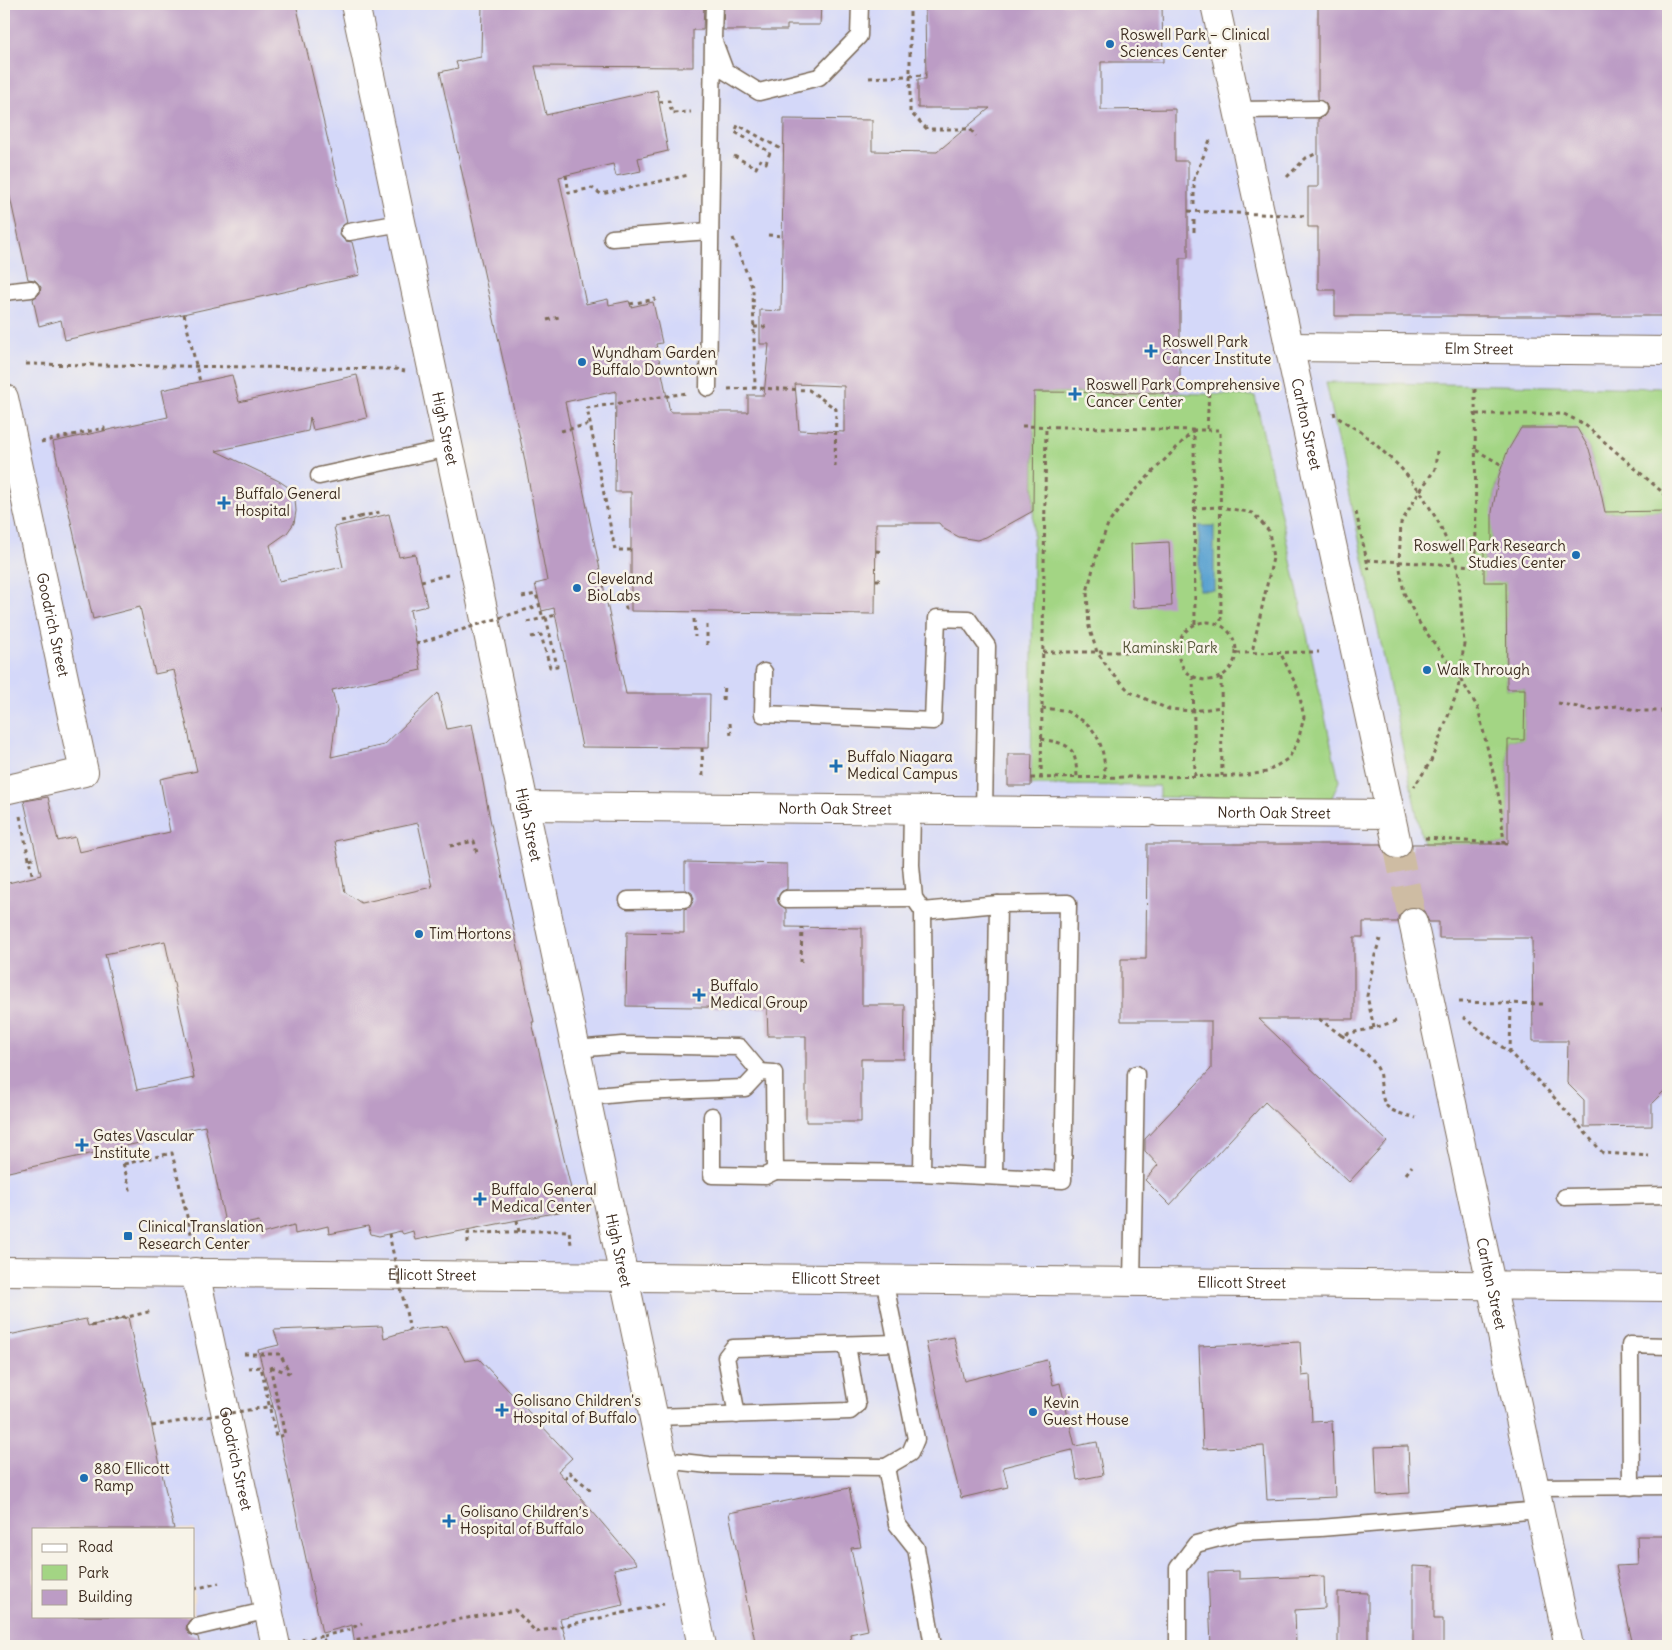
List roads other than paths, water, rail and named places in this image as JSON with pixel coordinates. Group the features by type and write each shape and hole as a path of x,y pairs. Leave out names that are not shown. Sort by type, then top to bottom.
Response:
{"street":[{"name":"High Street","path":"355,4 702,1646"},
{"name":"Carlton Street","path":"1215,4 1397,844"},
{"name":"Elm Street","path":"1289,347 1668,351"},
{"name":"Goodrich Street","path":"4,398 84,772 4,790"},
{"name":"North Oak Street","path":"524,806 1390,814"},
{"name":"Carlton Street","path":"1413,922 1569,1646"},
{"name":"Goodrich Street","path":"195,1262 276,1646"},
{"name":"Ellicott Street","path":"4,1271 195,1262 624,1277 1668,1287"}],"lane":[{"path":"713,389 710,231 714,4"},
{"path":"713,39 725,71 760,92 819,77 858,36 860,4"},
{"path":"1238,110 1318,110"},
{"path":"350,232 401,222"},
{"path":"612,238 710,231"},
{"path":"4,292 31,290"},
{"path":"319,476 449,448"},
{"path":"764,672 763,714 933,721 937,618 968,619 987,646 984,811"},
{"path":"912,810 911,866 918,904 924,1025 922,1173"},
{"path":"712,1116 712,1175 765,1176 775,1171 922,1173 1063,1180 1068,903 918,904 787,898"},
{"path":"628,900 684,899"},
{"path":"994,1176 998,904"},
{"path":"576,1049 622,1045 739,1047 760,1072 774,1073 775,1171"},
{"path":"586,1097 639,1092 745,1088 760,1072"},
{"path":"1132,1282 1136,1074"},
{"path":"1565,1197 1668,1195"},
{"path":"663,1460 709,1465 886,1467 910,1453 916,1439 884,1279"},
{"path":"737,1415 726,1357 733,1348 897,1343"},
{"path":"654,1417 850,1412 857,1405 847,1345"},
{"path":"1631,1486 1630,1346 1668,1346"},
{"path":"886,1467 897,1524 916,1548 933,1646"},
{"path":"1178,1646 1178,1568 1196,1544 1242,1532 1320,1528 1631,1486 1668,1486"},
{"path":"196,1627 268,1610"}],"water":[{"path":"1199,526 1214,526 1214,590 1199,590"}],"tunnel":[{"path":"1397,844 1413,922"}],"place":[{"name":"Roswell Park – Clinical Sciences Center","path":"1110,44"},
{"name":"Roswell Park Cancer Institute","path":"1151,351"},
{"name":"Wyndham Garden Buffalo Downtown","path":"582,362"},
{"name":"Roswell Park Comprehensive Cancer Center","path":"1075,394"},
{"name":"Buffalo General Hospital","path":"224,503"},
{"name":"Roswell Park Research Studies Center","path":"1576,555"},
{"name":"Cleveland BioLabs","path":"577,588"},
{"name":"Walk Through","path":"1427,670"},
{"name":"Buffalo Niagara Medical Campus","path":"836,766"},
{"name":"Tim Hortons","path":"419,934"},
{"name":"Buffalo Medical Group","path":"699,995"},
{"name":"Gates Vascular Institute","path":"82,1145"},
{"name":"Buffalo General Medical Center","path":"480,1199"},
{"name":"Clinical Translation Research Center","path":"128,1236"},
{"name":"Golisano Children's Hospital of Buffalo","path":"502,1410"},
{"name":"Kevin Guest House","path":"1033,1412"},
{"name":"880 Ellicott Ramp","path":"84,1478"},
{"name":"Golisano Children’s Hospital of Buffalo","path":"449,1521"}],"park label":[{"name":"Kaminski Park","path":"1170,648"}]}
